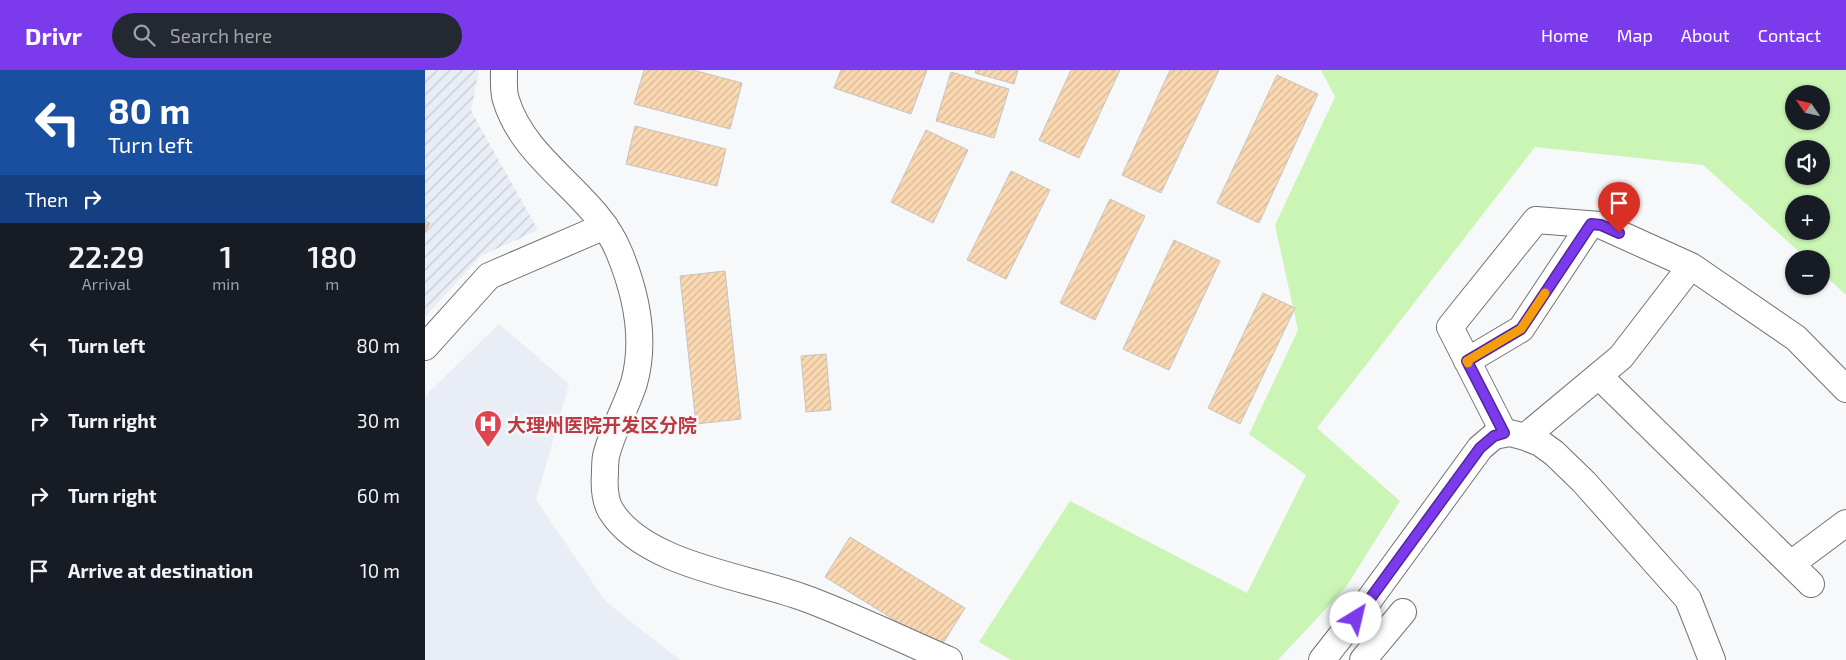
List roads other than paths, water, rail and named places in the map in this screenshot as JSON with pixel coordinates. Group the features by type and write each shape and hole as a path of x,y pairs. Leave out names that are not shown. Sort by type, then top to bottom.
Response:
{"street":[{"path":"504,70 505,98 517,127 605,226 619,251 632,290 638,317 639,358 634,383 606,457 604,482 607,501 620,523 644,543 687,564 808,599 949,660"},
{"path":"1515,435 1467,361 1450,327 1536,220 1601,225 1691,266 1797,338 1846,389"},
{"path":"1467,361 1521,329 1591,224"},
{"path":"425,347 489,276 605,226"},
{"path":"1515,435 1599,376 1621,357 1691,266"},
{"path":"1599,376 1811,584"},
{"path":"1322,660 1366,604 1480,448 1494,436 1515,435 1540,443 1554,453 1584,482 1688,599 1712,660"},
{"path":"1791,564 1846,523"},
{"path":"1363,660 1403,612"},
{"path":"870,626 909,660"}],"place":[{"name":"大理州医院开发区分院","path":"488,448"}]}
